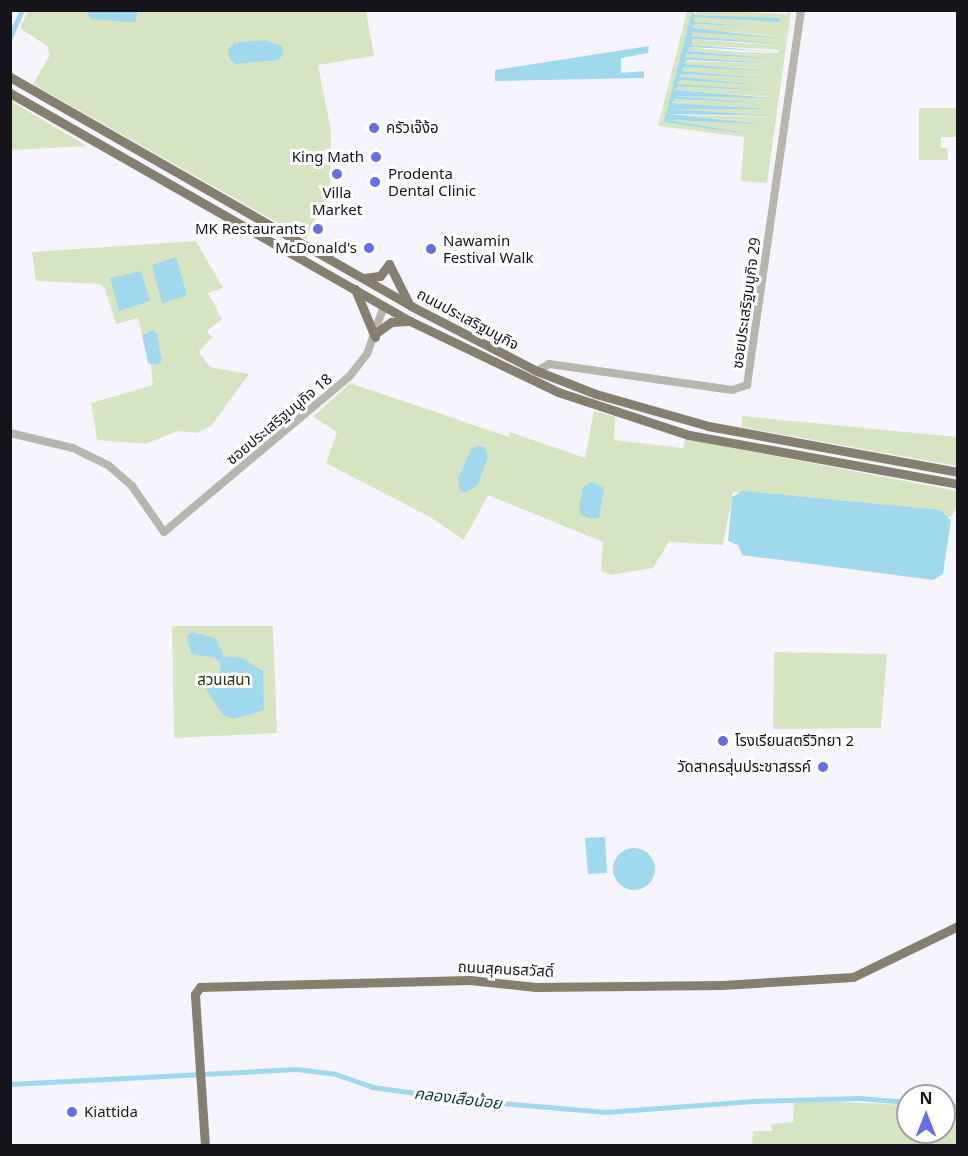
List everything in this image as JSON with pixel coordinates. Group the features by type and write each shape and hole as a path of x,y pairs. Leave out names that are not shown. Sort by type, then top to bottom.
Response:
{"main road":[{"name":"ถนนประเสริฐมนูกิจ","path":"10,77 411,306 537,371 596,394 708,426 957,472"},
{"name":"ถนนประเสริฐมนูกิจ","path":"10,93 410,321 530,380 640,421 733,444 957,484"},
{"path":"363,278 380,276 389,264 411,306"},
{"path":"355,289 375,335 391,322 410,321"},
{"path":"384,306 387,292"},
{"name":"ถนนสุคนธสวัสดิ์","path":"205,1146 195,994 200,987 470,981 536,987 722,985 853,977 957,926"}],"street":[{"name":"ซอยประเสริฐมนูกิจ 29","path":"537,371 549,364 732,390 747,385 801,10"},
{"name":"ซอยประเสริฐมนูกิจ 18","path":"10,433 73,448 108,465 132,486 164,532 345,381 361,363 375,335 384,306"}],"green space":[{"path":"696,10 786,14 791,11 767,183 741,181 744,137 658,126 687,11 692,11 665,122 768,137 669,120 769,125 669,115 771,117 672,109 772,109 672,103 674,99 772,104 674,96 772,97 676,90 680,80 772,86 680,78 681,74 775,79 682,71 682,67 776,70 684,64 684,61 779,64 686,57 687,54 776,59 688,51 688,47 735,52 778,53 780,50 691,45 692,39 781,46 690,36 691,31 779,36 692,29 693,24 765,27 693,22 694,17 779,19 696,15"},
{"path":"28,11 366,11 374,56 318,65 331,131 330,188 306,239 33,84 50,55 47,46 20,28"},
{"path":"11,101 87,146 11,150"},
{"path":"919,108 957,108 957,137 941,137 941,148 947,148 948,160 919,160"},
{"path":"196,241 223,288 208,293 222,319 207,331 212,337 199,352 210,367 249,374 211,426 197,433 177,431 146,444 97,440 91,403 153,385 147,332 142,335 138,318 116,324 105,289 100,284 36,281 32,252"},
{"path":"350,383 509,437 510,432 585,458 594,411 615,417 614,440 683,448 685,439 957,491 957,506 951,517 733,492 723,545 669,542 653,568 611,575 601,571 603,542 488,495 464,540 430,517 326,463 337,432 313,417"},
{"path":"742,416 957,437 957,466 742,427"},
{"name":"สวนเสนา","path":"172,626 273,626 277,733 174,738"},
{"path":"774,652 887,654 881,728 773,729"},
{"path":"817,1101 896,1104 896,1144 956,1144 957,1108 957,1145 752,1145 753,1131 772,1131 771,1124 793,1122 794,1103"}],"water":[{"path":"86,10 136,11 137,14 135,22 125,22 91,19"},
{"path":"692,11 696,15 780,18 779,22 694,17 694,22 765,27 694,24 692,28 779,38 692,32 691,36 782,44 692,39 692,45 781,52 689,47 688,51 777,59 687,54 686,57 779,64 687,60 684,64 777,71 683,67 682,71 775,79 681,74 680,77 773,86 680,80 678,84 774,91 678,86 676,90 773,98 674,96 773,104 675,99 672,103 772,109 672,109 772,116 669,114 769,125 669,120 768,137 664,122"},
{"path":"265,40 281,46 284,54 278,60 236,64 230,60 228,49 234,43"},
{"path":"649,46 648,53 621,58 621,73 644,71 644,78 495,81 495,70"},
{"path":"176,257 187,295 162,304 152,265"},
{"path":"141,271 150,301 119,311 110,278"},
{"path":"153,330 157,334 162,360 158,365 148,363 142,335"},
{"path":"485,447 488,457 477,486 465,493 460,490 458,478 472,448"},
{"path":"592,482 604,488 599,518 592,519 581,515 579,509 583,487"},
{"path":"743,491 940,510 951,520 943,574 933,580 742,555 738,545 728,541 732,497"},
{"path":"192,632 215,638 224,656 242,658 263,671 264,710 234,719 223,715 206,690 219,677 221,665 216,658 191,654 187,636"},
{"path":"605,837 607,873 588,874 585,838"},
{"path":"634,848 649,854 655,869 649,884 634,890 619,884 613,869 619,854"}],"waterway":[{"path":"10,37 22,10"},
{"name":"คลองเสือน้อย","path":"10,1084 296,1069 335,1074 372,1087 467,1100 605,1112 754,1101 859,1098 896,1101"}],"place":[{"name":"ครัวเจ๊ง้อ","path":"374,128"},
{"name":"King Math","path":"376,157"},
{"name":"Villa Market","path":"337,174"},
{"name":"Prodenta Dental Clinic","path":"375,182"},
{"name":"MK Restaurants","path":"318,229"},
{"name":"McDonald's","path":"369,248"},
{"name":"Nawamin Festival Walk","path":"431,249"},
{"name":"โรงเรียนสตรีวิทยา 2","path":"723,741"},
{"name":"วัดสาครสุ่นประชาสรรค์","path":"823,767"},
{"name":"Kiattida","path":"72,1112"}]}
